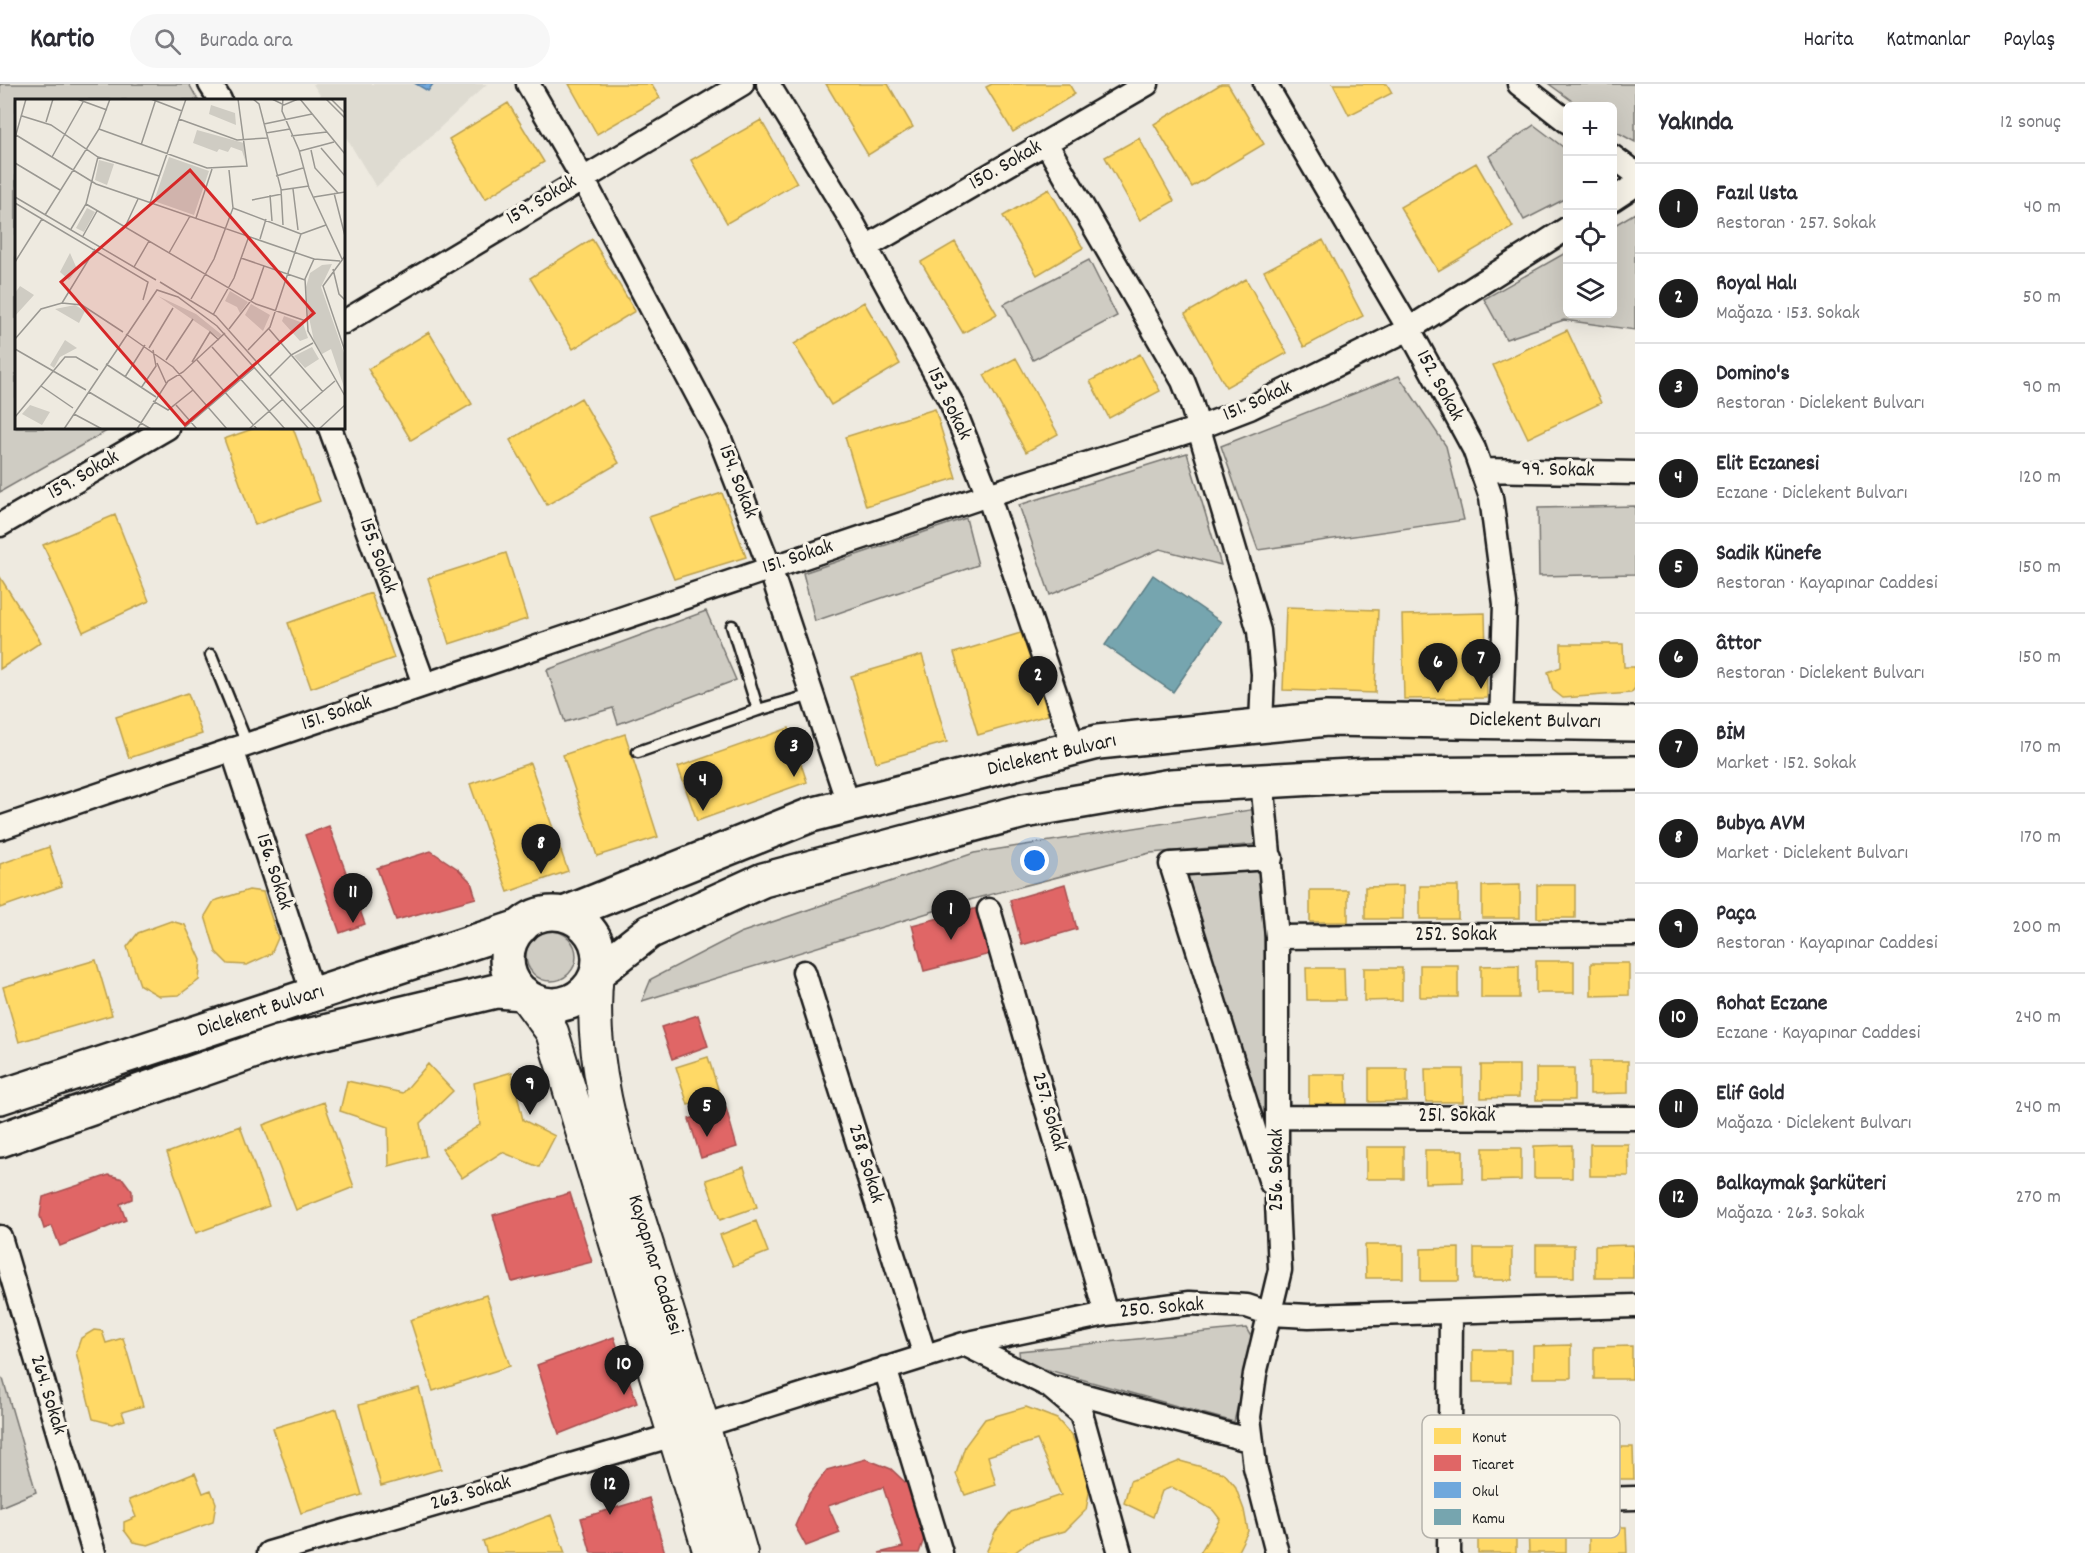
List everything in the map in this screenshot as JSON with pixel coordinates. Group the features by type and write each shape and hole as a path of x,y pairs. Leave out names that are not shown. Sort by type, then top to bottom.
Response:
{"main road":[{"name":"Diclekent Bulvarı","path":"564,914 812,815 1098,742 1327,719 1635,724"},
{"path":"597,973 649,932 763,880 1024,811 1171,786 1369,775 1635,773"},
{"path":"549,913 564,914 578,920 593,936 599,957 597,973 590,986 579,997 566,1003 550,1005 536,1001 523,993 511,974 508,952 513,938 522,926 549,913"},
{"name":"Diclekent Bulvarı","path":"0,1097 522,926"},
{"name":"Kayapınar Caddesi","path":"597,973 593,1010 603,1082 688,1430 710,1553"},
{"name":"Diclekent Bulvarı","path":"0,1140 278,1043 496,991 523,993"},
{"name":"Kayapınar Caddesi","path":"523,993 552,1032 688,1430 741,1553"}],"street":[{"path":"210,84 219,99"},
{"name":"154. Sokak","path":"528,84 582,177 718,434 770,568 849,806"},
{"name":"159. Sokak","path":"345,317 742,84"},
{"name":"153. Sokak","path":"768,84 866,248 952,404 988,495 1074,748"},
{"name":"150. Sokak","path":"866,248 1147,84"},
{"name":"152. Sokak","path":"1265,84 1409,329 1474,449 1491,497 1505,604 1501,722"},
{"path":"1519,84 1563,118"},
{"path":"1046,142 1183,381 1259,631 1263,674 1261,726"},
{"path":"1617,159 1635,172"},
{"path":"1617,197 1635,185"},
{"name":"151. Sokak","path":"2,820 239,747 988,495 1197,428 1250,408 1409,329 1563,231"},
{"name":"159. Sokak","path":"0,525 165,429"},
{"name":"155. Sokak","path":"330,429 424,684"},
{"name":"99. Sokak","path":"1481,470 1635,473"},
{"name":"156. Sokak","path":"239,747 313,995"},
{"name":"256. Sokak","path":"1262,781 1277,937 1277,1202 1280,1270 1255,1374 1249,1417 1256,1467 1277,1553"},
{"path":"1271,858 1171,864 1277,1202"},
{"name":"257. Sokak","path":"989,910 1106,1314"},
{"name":"252. Sokak","path":"1277,937 1635,934"},
{"name":"258. Sokak","path":"804,972 925,1356"},
{"name":"251. Sokak","path":"1278,1117 1635,1118"},
{"name":"264. Sokak","path":"0,1237 94,1553"},
{"name":"250. Sokak","path":"688,1430 964,1344 1106,1314 1190,1303 1247,1306 1270,1314 1310,1316 1635,1306"},
{"path":"1450,1415 1451,1312"},
{"path":"964,1344 1049,1386 1252,1442"},
{"path":"885,1368 941,1553"},
{"path":"1049,1386 1081,1413 1120,1553"},
{"name":"263. Sokak","path":"269,1553 688,1430"},
{"path":"1620,1498 1635,1498"}],"lane":[{"path":"732,626 758,710"},
{"path":"211,655 239,747"},
{"path":"638,752 758,710 812,694"}],"shaded area":[{"path":"0,84 189,84 197,99 15,99 15,429 110,429 0,492"},
{"path":"313,84 487,84 376,187 345,136 345,99 322,99"},
{"path":"1549,84 1635,84 1635,142 1617,132 1617,102 1574,102"},
{"path":"1534,125 1563,147 1563,200 1524,220 1489,156"},
{"path":"1635,213 1635,330 1564,320 1506,339 1484,299 1563,254 1563,318 1617,318 1617,224"},
{"path":"1089,260 1117,316 1033,360 1004,304"},
{"path":"1399,376 1446,446 1464,520 1258,550 1221,446"},
{"path":"1187,453 1221,565 1160,549 1050,595 1019,505"},
{"path":"1635,506 1635,574 1539,576 1538,508"},
{"path":"966,518 978,565 815,621 803,573"},
{"path":"706,611 736,680 618,724 613,708 565,722 547,670"},
{"path":"1256,809 1260,844 1150,853 973,899 642,1001 651,979 740,933 974,853"},
{"path":"1263,865 1267,1128 1261,1129 1182,870"},
{"path":"556,931 569,938 575,946 575,966 569,974 561,980 546,981 533,974 527,966 526,951 533,938 541,932"},
{"path":"1246,1328 1253,1340 1234,1422 1020,1362 1019,1351"},
{"path":"0,1377 3,1379 36,1492 0,1507"}],"building: Konut":[{"path":"569,84 651,84 660,98 597,134"},
{"path":"826,84 888,84 913,127 868,155"},
{"path":"992,84 1069,84 1075,94 1013,132 986,87"},
{"path":"1221,84 1228,84 1264,144 1192,187 1154,124"},
{"path":"1333,84 1387,84 1392,93 1349,115"},
{"path":"508,103 544,162 485,199 449,139"},
{"path":"761,120 797,183 727,223 691,160"},
{"path":"1139,138 1174,201 1140,220 1105,157"},
{"path":"1476,163 1513,227 1438,271 1400,207"},
{"path":"1049,189 1083,248 1037,275 1003,216"},
{"path":"592,239 635,311 573,349 530,278"},
{"path":"1323,240 1363,316 1304,347 1264,271"},
{"path":"955,242 997,314 963,333 921,262"},
{"path":"1246,279 1287,353 1226,387 1185,314"},
{"path":"864,302 900,364 831,405 794,344"},
{"path":"1567,330 1601,403 1528,438 1493,365"},
{"path":"429,332 472,404 411,440 368,369"},
{"path":"1140,354 1160,391 1109,418 1090,381"},
{"path":"1016,358 1058,434 1026,452 984,375"},
{"path":"581,398 619,463 547,505 510,440"},
{"path":"935,409 956,478 866,506 845,437"},
{"path":"252,429 293,429 320,501 255,525 224,439"},
{"path":"722,493 746,557 674,579 649,517"},
{"path":"115,515 149,601 83,632 43,545"},
{"path":"506,553 527,619 449,644 428,578"},
{"path":"0,577 41,642 0,669"},
{"path":"371,593 394,658 311,688 288,623"},
{"path":"1286,607 1378,610 1375,693 1283,690"},
{"path":"1485,613 1487,698 1404,699 1402,615"},
{"path":"1024,632 1048,715 978,735 954,653"},
{"path":"1561,644 1623,644 1624,667 1635,667 1635,688 1631,693 1563,698 1553,690 1548,672 1561,667"},
{"path":"922,655 947,742 876,762 851,676"},
{"path":"188,693 202,734 129,758 116,717"},
{"path":"789,728 807,782 697,821 678,767"},
{"path":"625,734 658,837 597,856 563,755"},
{"path":"530,763 568,871 508,892 470,784"},
{"path":"49,847 62,886 0,908 0,864"},
{"path":"1520,885 1520,918 1482,918 1482,886"},
{"path":"1537,885 1575,885 1575,918 1537,918"},
{"path":"1403,886 1403,919 1365,919 1365,887"},
{"path":"1420,886 1458,886 1458,919 1420,919"},
{"path":"249,890 263,892 278,938 271,954 247,965 228,964 216,952 205,916 214,901"},
{"path":"1310,890 1348,890 1348,922 1310,922"},
{"path":"171,921 185,925 201,960 199,980 179,995 159,996 140,985 127,947 138,933"},
{"path":"96,960 112,1015 19,1042 3,987"},
{"path":"1536,961 1574,961 1574,993 1536,993"},
{"path":"1591,963 1629,963 1629,995 1591,996"},
{"path":"1420,965 1458,965 1458,997 1420,997"},
{"path":"1519,965 1519,998 1481,998 1481,966"},
{"path":"1306,968 1344,968 1345,1000 1307,1000"},
{"path":"1364,968 1402,968 1402,1000 1364,1001"},
{"path":"708,1057 720,1095 688,1105 676,1067"},
{"path":"1590,1061 1628,1061 1628,1093 1590,1094"},
{"path":"428,1064 453,1091 420,1123 426,1156 389,1166 388,1127 340,1111 347,1081 403,1093"},
{"path":"1481,1065 1519,1065 1519,1097 1481,1098"},
{"path":"1536,1068 1574,1068 1574,1100 1536,1100"},
{"path":"1369,1069 1407,1069 1407,1101 1369,1102"},
{"path":"1425,1069 1463,1069 1463,1102 1426,1102"},
{"path":"512,1072 523,1120 555,1136 539,1167 502,1152 462,1178 442,1149 480,1125 474,1083"},
{"path":"1309,1074 1346,1074 1347,1106 1309,1107"},
{"path":"324,1102 354,1187 296,1210 263,1125"},
{"path":"240,1126 269,1206 196,1233 167,1153"},
{"path":"1590,1144 1628,1144 1629,1176 1590,1176"},
{"path":"1572,1145 1572,1178 1534,1178 1534,1146"},
{"path":"1366,1147 1404,1147 1404,1179 1366,1179"},
{"path":"1483,1148 1521,1148 1521,1180 1483,1181"},
{"path":"1425,1150 1463,1150 1463,1182 1425,1183"},
{"path":"744,1167 757,1207 720,1220 706,1180"},
{"path":"756,1221 768,1252 733,1266 720,1235"},
{"path":"1365,1245 1403,1245 1403,1278 1366,1278"},
{"path":"1536,1245 1574,1245 1574,1277 1536,1277"},
{"path":"1633,1245 1633,1278 1595,1278 1595,1246"},
{"path":"1459,1248 1459,1281 1421,1281 1421,1249"},
{"path":"1474,1248 1512,1248 1512,1280 1474,1280"},
{"path":"486,1295 510,1366 433,1391 410,1320"},
{"path":"94,1330 102,1331 106,1343 123,1338 143,1406 122,1412 125,1420 112,1424 93,1419 76,1352 81,1338"},
{"path":"1571,1345 1571,1378 1533,1378 1533,1346"},
{"path":"1632,1346 1632,1379 1594,1379 1594,1347"},
{"path":"1473,1350 1511,1350 1511,1382 1473,1382"},
{"path":"419,1388 441,1469 381,1486 359,1405"},
{"path":"1026,1407 1057,1419 1072,1436 1091,1482 1086,1510 1065,1531 1030,1541 1014,1553 986,1553 995,1532 1011,1512 1061,1495 1037,1440 988,1456 996,1485 965,1495 956,1474 965,1446 985,1419"},
{"path":"337,1409 362,1495 301,1513 273,1428"},
{"path":"1620,1447 1633,1447 1634,1479 1620,1479"},
{"path":"1180,1461 1224,1473 1235,1486 1244,1510 1248,1531 1237,1553 1200,1553 1220,1519 1213,1510 1172,1487 1162,1491 1153,1517 1124,1503 1130,1481"},
{"path":"195,1473 203,1493 211,1490 216,1503 213,1522 148,1545 133,1542 124,1530 124,1522 136,1517 129,1500"},
{"path":"551,1515 565,1553 487,1553 483,1541"},
{"path":"1620,1527 1626,1527 1627,1553 1589,1553 1589,1538 1620,1538"},
{"path":"1478,1538 1516,1538 1516,1553 1478,1553"},
{"path":"1528,1538 1566,1538 1566,1553 1529,1553"}],"building: Ticaret":[{"path":"329,826 365,924 340,933 305,835"},
{"path":"431,851 458,869 471,882 476,898 396,920 377,868"},
{"path":"1065,884 1077,929 1022,945 1010,900"},
{"path":"978,908 990,954 924,971 912,925"},
{"path":"698,1015 708,1046 672,1059 661,1027"},
{"path":"726,1108 737,1147 701,1158 689,1119"},
{"path":"109,1175 123,1179 132,1191 132,1199 120,1204 126,1220 60,1246 52,1226 44,1229 40,1216 43,1197"},
{"path":"570,1193 592,1262 512,1282 493,1215"},
{"path":"614,1337 637,1403 559,1434 537,1365"},
{"path":"866,1459 891,1469 908,1485 926,1533 919,1553 879,1553 903,1547 883,1487 828,1506 840,1533 806,1546 795,1526 809,1494 827,1470"},
{"path":"649,1498 665,1553 591,1553 581,1518"}],"building: Okul":[{"path":"416,84 433,84 428,91"}],"building: Kamu":[{"path":"1153,575 1221,622 1173,692 1105,645"}],"place":[{"name":"BİM","path":"1481,689"},
{"name":"âttor","path":"1438,693"},
{"name":"Royal Halı","path":"1038,706"},
{"name":"Domino's","path":"794,777"},
{"name":"Elit Eczanesi","path":"703,811"},
{"name":"Bubya AVM","path":"541,874"},
{"name":"Elif Gold","path":"353,923"},
{"name":"Fazıl Usta","path":"951,940"},
{"name":"Paça","path":"530,1115"},
{"name":"Sadik Künefe","path":"707,1137"},
{"name":"Rohat Eczane","path":"624,1395"},
{"name":"Balkaymak Şarküteri","path":"610,1515"}]}
